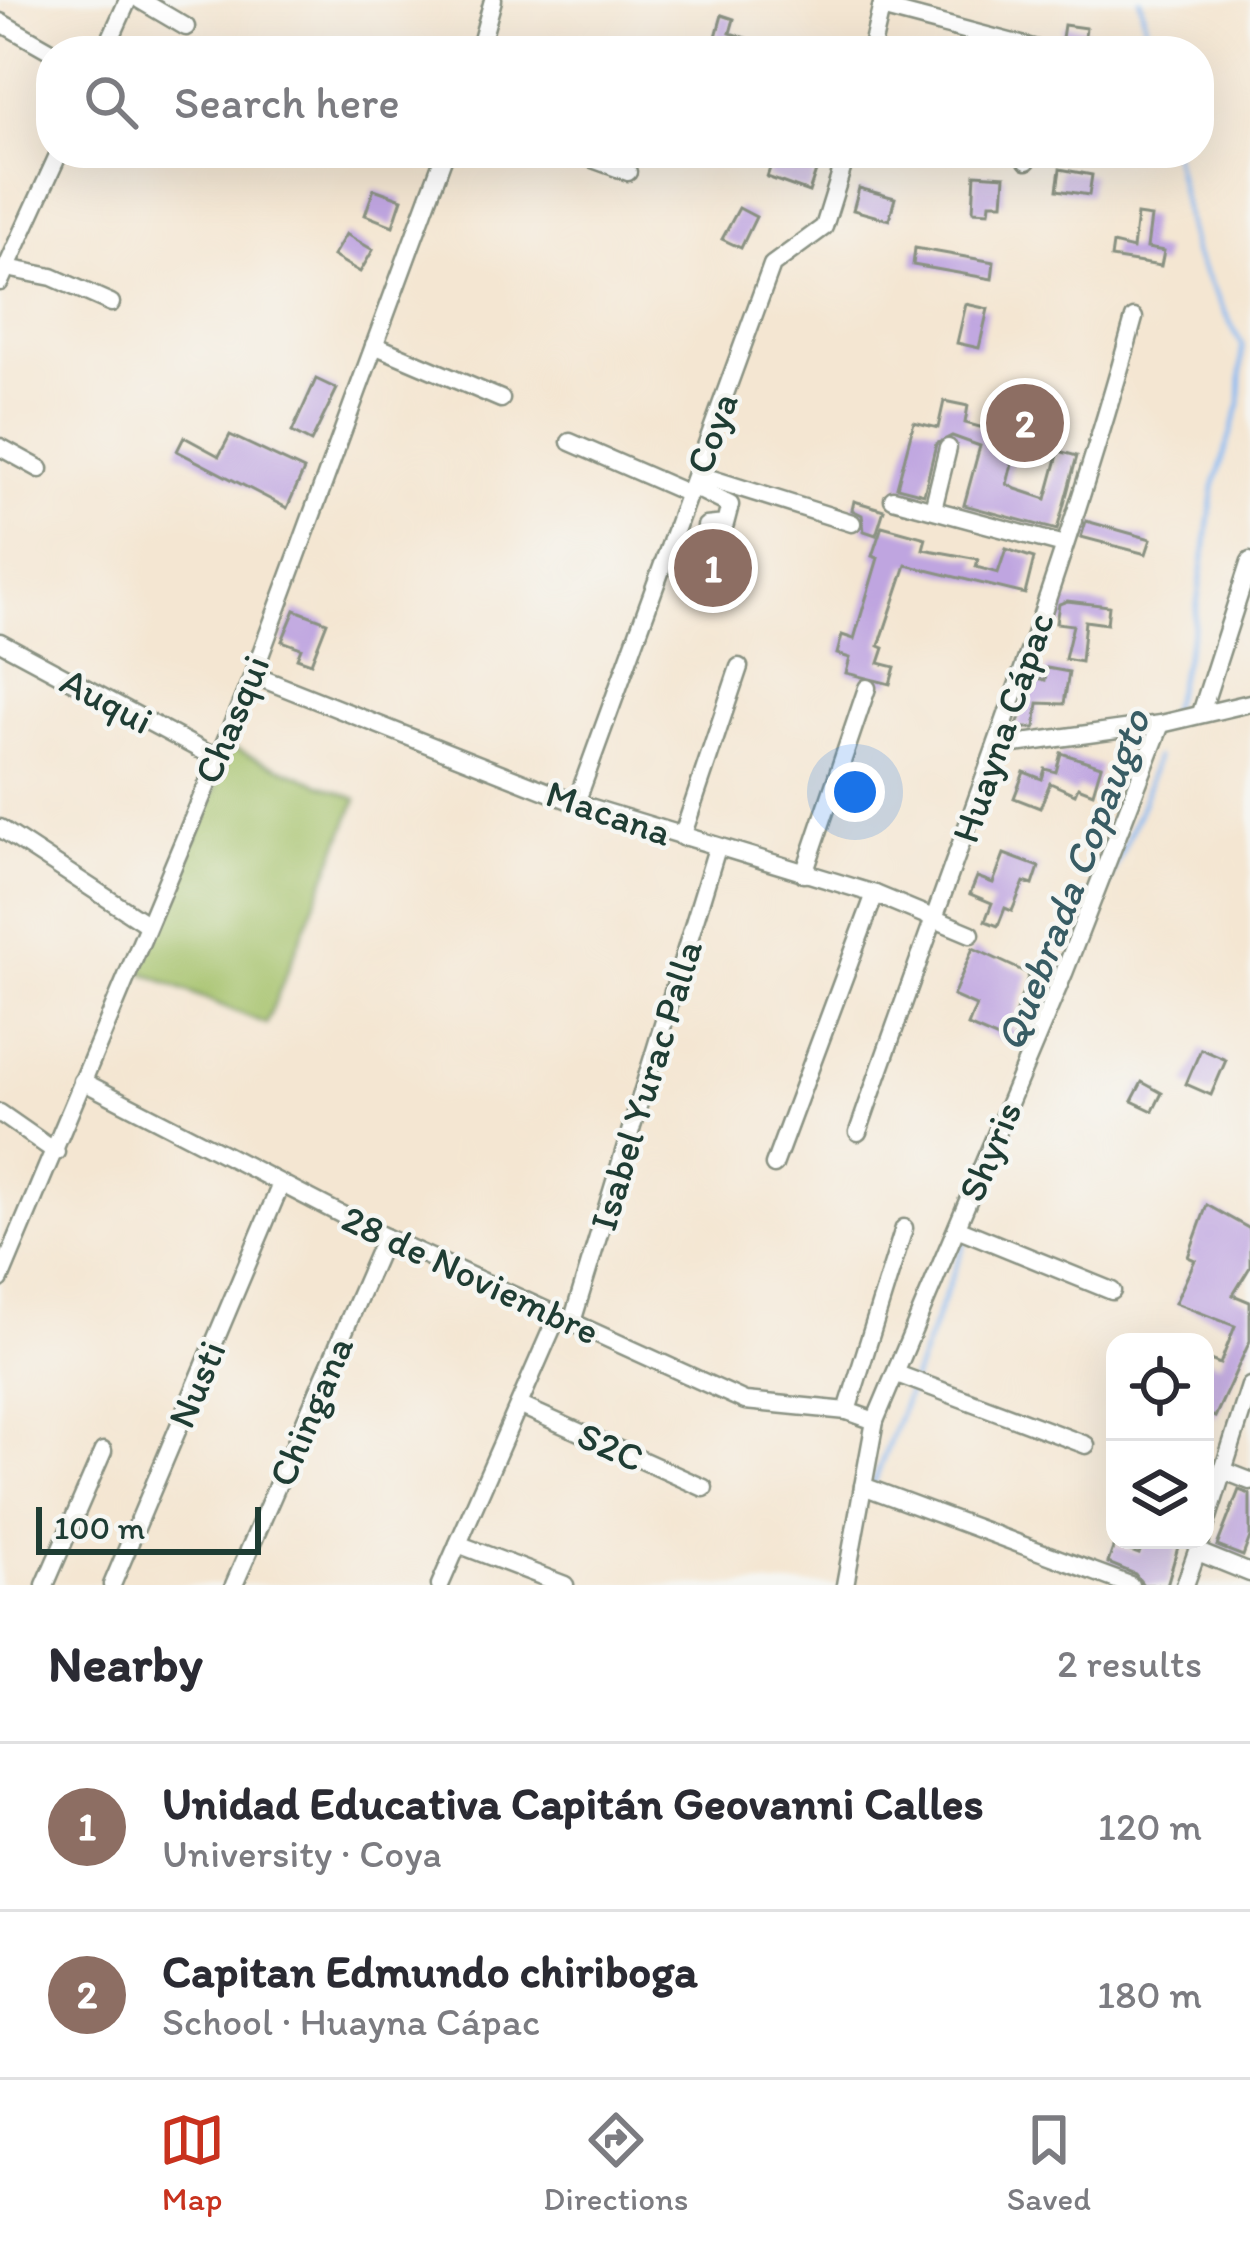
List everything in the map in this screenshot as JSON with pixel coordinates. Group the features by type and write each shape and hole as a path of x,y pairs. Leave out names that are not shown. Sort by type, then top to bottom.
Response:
{"street":[{"path":"112,36 128,0"},
{"path":"140,0 186,27"},
{"path":"483,36 493,0"},
{"path":"875,36 882,4 992,36"},
{"path":"0,22 36,42"},
{"path":"52,168 3,275 52,277 111,303"},
{"name":"Chasqui","path":"0,1279 56,1152 214,757 253,675 439,168"},
{"path":"617,168 628,172"},
{"name":"Coya","path":"576,803 772,265 788,248 824,227 842,168"},
{"name":"Huayna Cápac","path":"859,1132 932,917 1000,746 1091,474 1134,318"},
{"path":"374,345 501,399"},
{"path":"570,442 692,484 852,524"},
{"path":"0,447 40,469"},
{"path":"933,509 948,448"},
{"path":"692,484 730,506 725,524 706,526"},
{"path":"893,499 1064,544"},
{"path":"1202,710 1250,561"},
{"name":"Auqui","path":"0,643 214,757"},
{"path":"682,837 739,667"},
{"name":"Macana","path":"253,675 576,803 875,894 971,934"},
{"path":"804,874 867,688"},
{"path":"1000,746 1161,724 1202,710 1250,703"},
{"name":"Shyris","path":"845,1585 875,1421 1161,724"},
{"path":"0,828 145,923"},
{"name":"Isabel Yurac Palla","path":"440,1585 519,1405 565,1319 717,848"},
{"path":"774,1165 875,894"},
{"name":"28 de Noviembre","path":"82,1082 385,1237 745,1401 847,1411 875,1421"},
{"path":"0,1113 56,1152"},
{"name":"Nusti","path":"112,1585 281,1184"},
{"path":"847,1411 904,1228"},
{"path":"957,1228 1112,1291"},
{"name":"Chingana","path":"234,1585 385,1237"},
{"path":"897,1374 1086,1445"},
{"path":"1214,1497 1250,1386"},
{"name":"S2C","path":"519,1405 704,1488"},
{"path":"46,1585 103,1451"},
{"path":"1222,1470 1250,1481"},
{"path":"863,1486 1130,1585"},
{"path":"458,1544 565,1585"},
{"path":"1185,1585 1199,1549"},
{"path":"1206,1549 1250,1573"}],"green space":[{"path":"232,748 357,799 266,1024 141,972"}],"building":[{"path":"722,15 734,19 730,33 739,36 716,36"},
{"path":"1064,25 1086,28 1085,36 1062,36"},
{"path":"770,168 817,168 809,192 767,177"},
{"path":"1060,169 1092,175 1089,195 1057,190"},
{"path":"975,174 1005,176 1003,203 990,203 989,212 973,211"},
{"path":"859,188 895,198 889,220 853,210"},
{"path":"374,189 402,199 393,226 365,215"},
{"path":"739,208 756,217 741,248 722,239"},
{"path":"1137,215 1151,217 1147,248 1164,251 1161,266 1111,258 1113,244 1133,249"},
{"path":"346,234 373,250 360,272 333,256"},
{"path":"915,248 994,262 992,279 913,265"},
{"path":"966,304 988,309 979,348 957,343"},
{"path":"316,379 337,389 311,442 292,432"},
{"path":"944,401 968,406 965,423 1034,442 1028,464 1013,460 1007,484 1016,489 1046,499 1059,451 1077,456 1057,530 964,505 980,446 952,436 936,444 924,494 897,487 914,422 938,428"},
{"path":"230,435 304,470 287,508 177,451 184,437 219,456"},
{"path":"854,501 884,510 876,535 864,531 862,515 852,510"},
{"path":"1086,521 1151,539 1146,554 1081,537"},
{"path":"882,526 926,538 923,549 978,559 976,567 998,573 1006,549 1034,558 1025,594 906,565 879,646 884,648 879,663 895,667 890,684 846,673 850,658 837,654 842,635 854,639 878,558 872,556"},
{"path":"1059,604 1109,606 1107,624 1085,621 1081,662 1065,659 1073,625 1056,623"},
{"path":"295,610 327,622 311,663 297,658 301,648 282,641"},
{"path":"1047,668 1069,672 1064,704 1038,703 1035,728 1016,728 1034,677 1045,680"},
{"path":"1061,753 1101,766 1093,793 1078,787 1075,794 1050,783 1040,808 1014,798 1024,772 1042,779 1045,769 1056,772"},
{"path":"1004,854 1039,867 1033,885 1024,882 1012,911 1005,908 998,926 985,921 992,903 970,894 977,877 993,883"},
{"path":"973,948 1029,974 1010,1029 1018,1032 1012,1045 968,1026 976,1006 953,996"},
{"path":"1201,1049 1226,1060 1211,1095 1186,1084"},
{"path":"1142,1082 1162,1093 1153,1111 1132,1101"},
{"path":"1207,1205 1250,1229 1250,1267 1233,1295 1250,1302 1250,1341 1215,1417 1214,1362 1220,1364 1235,1326 1175,1303 1195,1260 1188,1257"},
{"path":"1239,1490 1250,1494 1250,1537 1243,1556 1217,1546"},
{"path":"1113,1549 1139,1554 1141,1549 1177,1549 1167,1585 1143,1585 1135,1574 1108,1563"}],"waterway":[{"name":"Quebrada Copaugto","path":"1140,0 1148,36"},
{"name":"Quebrada Copaugto","path":"1168,718 1194,627 1214,487 1240,404 1242,345 1194,253 1176,168"},
{"name":"Quebrada Copaugto","path":"1104,892 1143,803 1156,757"},
{"name":"Quebrada Copaugto","path":"971,1226 1023,1091"},
{"name":"Quebrada Copaugto","path":"873,1485 967,1237"}],"place":[{"name":"Capitan Edmundo chiriboga","path":"1025,423"},
{"name":"Unidad Educativa Capitán Geovanni Calles","path":"713,568"}]}
